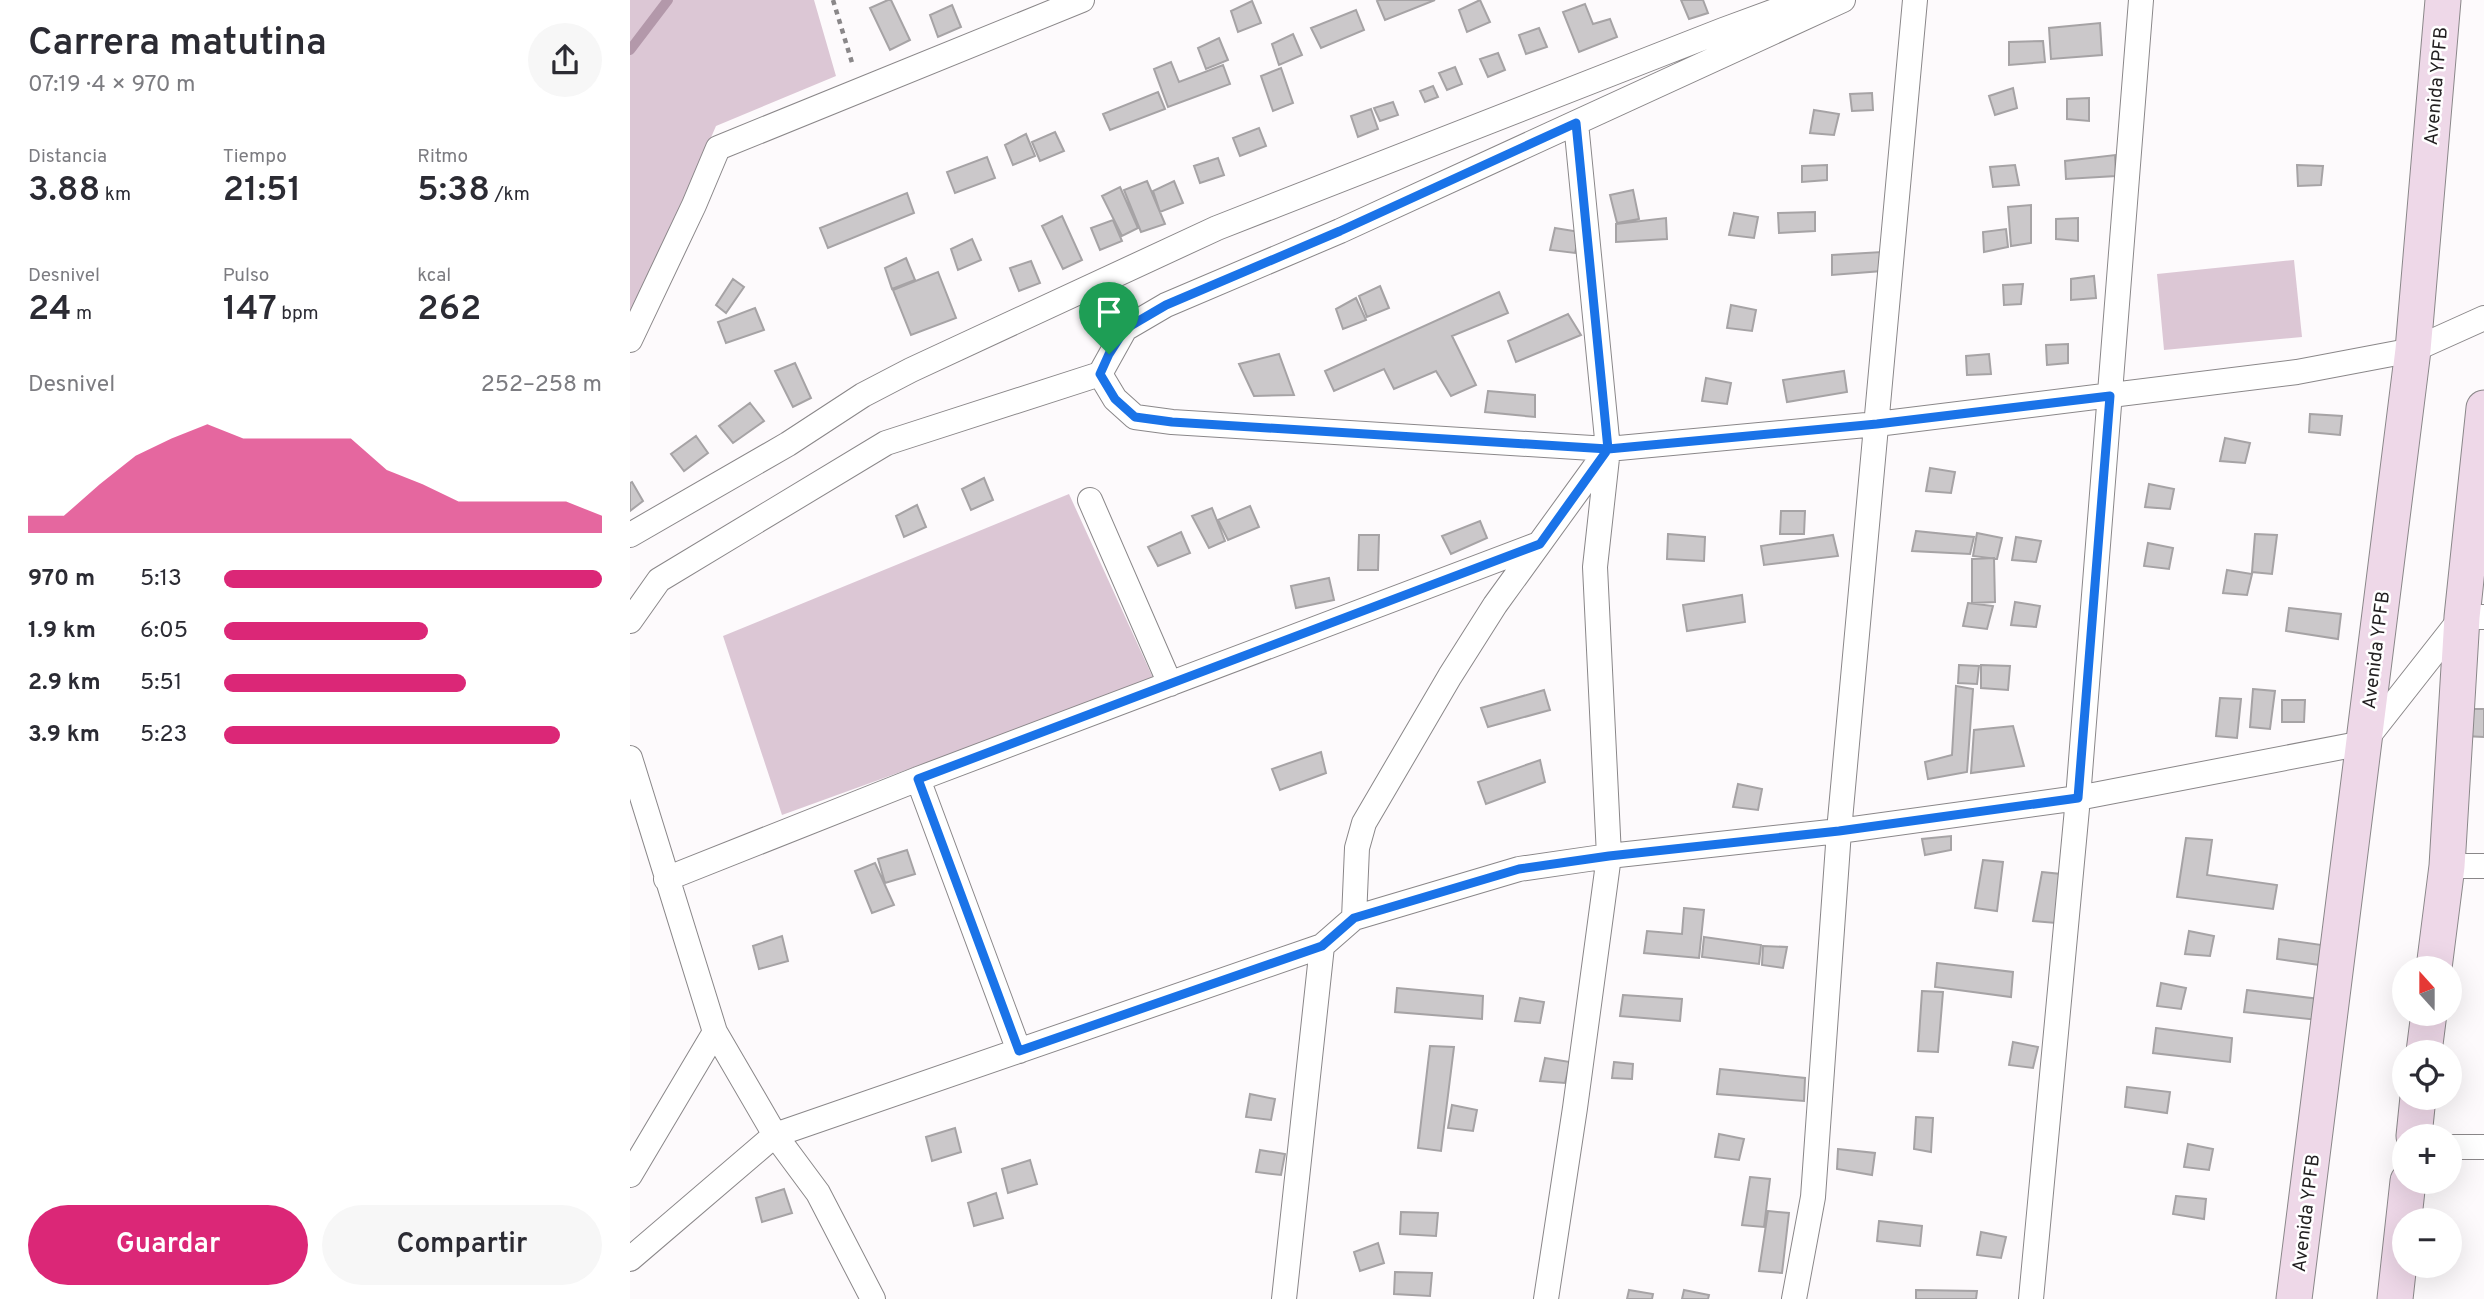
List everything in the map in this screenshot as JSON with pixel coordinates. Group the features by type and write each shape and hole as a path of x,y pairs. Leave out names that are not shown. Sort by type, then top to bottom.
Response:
{"street":[{"path":"630,340 718,148 1082,0"},
{"path":"630,535 788,444 863,395 911,370 1217,228 1723,30 1791,5 1819,0"},
{"path":"630,621 659,580 886,443 1100,374 1125,329 1166,305 1340,231 1843,0"},
{"path":"1794,1299 1813,1197 1839,831 1915,0"},
{"path":"2031,1299 2078,798 2141,0"},
{"name":"Avenida YPFB","path":"2294,1299 2413,350 2443,0"},
{"path":"1546,1299 1576,1108 1609,856 1595,567 1608,449 1576,123"},
{"path":"1100,374 1115,399 1135,417 1172,422 1608,449 1877,424 2297,372 2413,350 2484,318"},
{"path":"2435,956 2473,617 2484,408"},
{"path":"1354,918 1357,848 1364,823 1495,605 1608,449"},
{"path":"1090,500 1170,684"},
{"path":"666,879 918,779 1540,544"},
{"path":"630,1259 775,1135 1322,946 1354,918 1519,869 1609,856 1839,831 2078,798 2363,743 2473,617"},
{"path":"630,758 715,1032 775,1135 818,1193 873,1299"},
{"path":"918,779 1019,1051"},
{"path":"2446,866 2484,866"},
{"path":"1284,1299 1322,946"},
{"path":"630,1175 715,1032"},
{"path":"2462,1147 2484,1147"},
{"path":"2395,1299 2407,1194"}],"path":[{"path":"833,0 861,90"}],"shaded area":[{"path":"630,0 814,0 836,76 716,126 630,324"},
{"path":"2294,260 2302,337 2164,350 2157,274"},
{"path":"1069,494 1154,680 782,815 723,636"}],"building":[{"path":"891,0 910,40 890,50 870,8"},
{"path":"1435,0 1385,20 1377,1"},
{"path":"1480,0 1490,22 1467,32 1459,10"},
{"path":"1681,0 1703,0 1708,13 1689,19"},
{"path":"1252,1 1261,23 1238,32 1231,11"},
{"path":"1585,4 1593,24 1610,19 1617,37 1579,52 1563,12"},
{"path":"952,5 961,27 938,37 930,15"},
{"path":"1356,10 1364,30 1321,48 1311,28"},
{"path":"2100,23 2102,55 2051,59 2049,28"},
{"path":"1539,28 1547,47 1526,54 1519,35"},
{"path":"1293,34 1302,55 1279,65 1272,44"},
{"path":"1219,38 1228,60 1206,69 1198,48"},
{"path":"2043,41 2045,62 2009,65 2009,42"},
{"path":"1498,53 1505,70 1488,77 1480,59"},
{"path":"1171,62 1179,82 1223,65 1230,84 1168,107 1154,69"},
{"path":"1455,67 1462,84 1447,90 1439,73"},
{"path":"1281,68 1293,103 1273,111 1261,76"},
{"path":"1433,86 1438,97 1425,102 1420,91"},
{"path":"2013,88 2017,108 1995,115 1989,96"},
{"path":"1158,92 1165,109 1110,130 1103,114"},
{"path":"1872,93 1873,110 1852,111 1850,94"},
{"path":"2089,98 2089,121 2067,119 2067,99"},
{"path":"1393,102 1398,115 1380,121 1374,108"},
{"path":"1371,109 1378,129 1358,137 1351,116"},
{"path":"1814,110 1839,114 1834,135 1810,133"},
{"path":"1259,128 1266,146 1240,156 1233,138"},
{"path":"1055,132 1064,151 1040,161 1032,142"},
{"path":"1026,134 1035,156 1013,165 1005,145"},
{"path":"2115,155 2116,176 2066,179 2065,161"},
{"path":"987,157 995,178 955,193 947,172"},
{"path":"1218,158 1224,175 1200,183 1194,166"},
{"path":"1827,165 1827,180 1802,182 1802,166"},
{"path":"2015,165 2019,185 1993,187 1990,167"},
{"path":"2297,165 2323,166 2321,185 2298,186"},
{"path":"1147,181 1165,224 1141,232 1124,190"},
{"path":"1174,181 1183,203 1160,212 1153,191"},
{"path":"1120,187 1138,228 1122,236 1102,196"},
{"path":"1633,190 1639,219 1617,223 1610,195"},
{"path":"907,193 914,213 828,248 820,228"},
{"path":"2031,205 2031,243 2011,246 2008,207"},
{"path":"1815,212 1815,231 1779,233 1778,213"},
{"path":"1734,213 1758,217 1754,238 1729,235"},
{"path":"1062,216 1082,260 1063,269 1042,226"},
{"path":"1666,218 1667,239 1616,242 1616,224"},
{"path":"2078,218 2078,241 2056,239 2056,219"},
{"path":"1113,220 1122,241 1100,250 1091,228"},
{"path":"1555,228 1580,232 1575,253 1550,250"},
{"path":"2006,229 2008,247 1984,252 1983,232"},
{"path":"972,239 981,260 958,270 951,249"},
{"path":"1882,252 1882,271 1832,275 1832,255"},
{"path":"906,258 915,280 892,289 885,268"},
{"path":"1031,261 1040,283 1019,291 1010,268"},
{"path":"938,272 956,318 911,335 893,290"},
{"path":"2094,276 2096,298 2071,300 2071,279"},
{"path":"733,279 744,287 726,313 716,305"},
{"path":"2023,284 2021,304 2004,305 2003,285"},
{"path":"1380,286 1389,308 1367,317 1359,296"},
{"path":"1499,292 1508,313 1452,336 1476,385 1451,396 1436,371 1394,389 1384,369 1334,391 1325,371"},
{"path":"1356,298 1366,320 1343,329 1336,309"},
{"path":"1731,305 1756,310 1752,331 1727,328"},
{"path":"755,308 764,330 726,343 718,322"},
{"path":"1568,314 1581,335 1516,362 1508,341"},
{"path":"2068,344 2068,363 2047,365 2046,345"},
{"path":"1279,354 1294,395 1254,396 1239,364"},
{"path":"1989,354 1991,374 1967,375 1966,356"},
{"path":"795,363 811,398 793,407 775,371"},
{"path":"1844,371 1847,392 1787,402 1783,380"},
{"path":"1706,378 1731,383 1727,404 1702,401"},
{"path":"1488,391 1535,395 1535,417 1485,412"},
{"path":"750,403 764,421 733,443 719,426"},
{"path":"2310,414 2342,416 2340,435 2309,432"},
{"path":"696,436 708,453 684,471 671,454"},
{"path":"2225,438 2250,443 2245,463 2220,461"},
{"path":"1930,468 1955,472 1951,493 1926,491"},
{"path":"984,478 993,500 971,510 962,489"},
{"path":"632,482 643,501 630,511 630,483"},
{"path":"2149,484 2174,489 2170,509 2145,507"},
{"path":"917,505 926,527 904,537 896,516"},
{"path":"1250,506 1259,527 1228,540 1218,520"},
{"path":"1212,508 1225,541 1209,548 1192,516"},
{"path":"1781,511 1805,511 1804,534 1780,534"},
{"path":"1480,521 1487,538 1451,554 1442,536"},
{"path":"1916,531 1974,537 1970,554 1912,551"},
{"path":"1181,532 1190,553 1158,566 1148,547"},
{"path":"1977,533 2002,538 1997,559 1973,556"},
{"path":"1668,534 1705,537 1704,561 1667,559"},
{"path":"2255,534 2277,535 2272,574 2252,572"},
{"path":"1359,535 1379,535 1378,570 1358,570"},
{"path":"1833,535 1838,556 1764,565 1761,546"},
{"path":"2016,537 2041,541 2036,562 2012,560"},
{"path":"2148,543 2173,548 2169,569 2144,566"},
{"path":"1994,558 1995,602 1972,603 1972,559"},
{"path":"2227,570 2252,574 2247,595 2223,593"},
{"path":"1329,578 1334,600 1296,608 1291,586"},
{"path":"1742,595 1745,622 1687,631 1683,605"},
{"path":"2015,602 2040,606 2036,627 2011,625"},
{"path":"1968,603 1993,606 1987,629 1963,626"},
{"path":"2289,608 2341,614 2338,639 2286,631"},
{"path":"1959,665 1979,666 1977,684 1958,683"},
{"path":"1981,665 2010,666 2008,690 1981,688"},
{"path":"1956,686 1973,689 1967,772 1928,779 1925,762 1952,755"},
{"path":"2253,689 2275,691 2270,729 2250,727"},
{"path":"1544,690 1550,710 1488,727 1481,708"},
{"path":"2220,698 2241,699 2237,738 2216,736"},
{"path":"2282,700 2305,700 2304,722 2282,722"},
{"path":"2469,709 2484,709 2484,737 2464,736"},
{"path":"2013,726 2024,766 1971,773 1974,730"},
{"path":"1321,752 1326,773 1280,790 1272,769"},
{"path":"1540,760 1545,782 1486,804 1478,782"},
{"path":"1738,784 1762,789 1758,810 1733,807"},
{"path":"1951,836 1951,850 1925,855 1922,839"},
{"path":"2186,838 2212,840 2207,875 2277,885 2273,909 2177,897"},
{"path":"907,850 915,874 885,883 878,859"},
{"path":"1983,860 2003,862 1997,911 1975,908"},
{"path":"875,863 894,905 872,913 855,871"},
{"path":"2042,872 2061,874 2056,923 2033,921"},
{"path":"1684,908 1704,910 1699,958 1644,953 1647,931 1682,934"},
{"path":"2189,931 2214,936 2210,956 2185,954"},
{"path":"782,936 788,961 759,969 753,946"},
{"path":"1704,937 1761,945 1759,964 1702,957"},
{"path":"2279,939 2322,945 2320,965 2277,959"},
{"path":"1763,946 1787,947 1783,968 1762,965"},
{"path":"1937,963 2013,972 2011,997 1935,987"},
{"path":"2161,983 2186,988 2181,1009 2157,1006"},
{"path":"1397,988 1483,996 1482,1019 1395,1012"},
{"path":"2247,990 2319,999 2318,1020 2244,1012"},
{"path":"1922,991 1943,992 1938,1052 1918,1051"},
{"path":"1623,995 1682,999 1680,1021 1620,1016"},
{"path":"1520,998 1544,1002 1540,1023 1515,1021"},
{"path":"2156,1028 2232,1038 2230,1062 2153,1053"},
{"path":"2013,1042 2038,1047 2033,1068 2009,1065"},
{"path":"1430,1046 1454,1047 1441,1151 1418,1148"},
{"path":"1545,1058 1570,1062 1565,1083 1540,1081"},
{"path":"1614,1062 1633,1064 1632,1079 1612,1078"},
{"path":"1720,1069 1805,1078 1804,1101 1717,1094"},
{"path":"2127,1087 2170,1092 2167,1113 2125,1107"},
{"path":"1250,1094 1275,1099 1271,1120 1246,1117"},
{"path":"1452,1105 1477,1110 1473,1131 1448,1128"},
{"path":"1916,1117 1933,1118 1931,1152 1914,1149"},
{"path":"955,1128 961,1152 932,1161 926,1137"},
{"path":"1719,1134 1744,1139 1739,1160 1715,1157"},
{"path":"2188,1144 2213,1149 2209,1170 2184,1167"},
{"path":"1838,1149 1875,1153 1872,1175 1837,1169"},
{"path":"1260,1150 1285,1154 1281,1175 1256,1172"},
{"path":"1030,1160 1037,1184 1008,1193 1002,1169"},
{"path":"1750,1177 1770,1179 1764,1227 1742,1225"},
{"path":"784,1189 792,1213 762,1222 756,1198"},
{"path":"996,1193 1003,1218 974,1226 968,1203"},
{"path":"2176,1196 2206,1199 2204,1219 2173,1214"},
{"path":"1768,1211 1789,1213 1782,1273 1759,1271"},
{"path":"1401,1212 1438,1213 1436,1236 1400,1234"},
{"path":"1879,1221 1922,1226 1920,1246 1877,1241"},
{"path":"1981,1232 2006,1237 2001,1258 1977,1255"},
{"path":"1378,1243 1384,1263 1360,1271 1354,1252"},
{"path":"1395,1272 1432,1273 1430,1296 1394,1294"},
{"path":"1629,1290 1653,1294 1652,1299 1627,1299"},
{"path":"1684,1290 1709,1295 1708,1299 1682,1299"},
{"path":"1916,1290 1977,1291 1976,1299 1916,1299"}],"waterway":[{"path":"630,50 668,0"}],"route":[{"path":"1109,354 1100,374 1115,399 1135,417 1172,422 1608,449 1540,544 918,779 1019,1051 1322,946 1354,918 1519,869 1609,856 1839,831 2078,798 2110,396 1877,424 1608,449 1576,123 1340,231 1166,305 1125,329 1109,354"}]}
